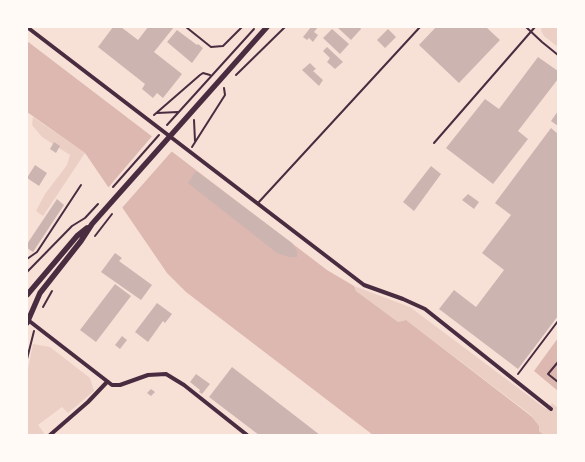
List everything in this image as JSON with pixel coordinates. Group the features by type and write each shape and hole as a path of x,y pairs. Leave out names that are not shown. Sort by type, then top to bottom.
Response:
{"street":[{"path":"27,27 364,284 425,309 551,409"},
{"path":"27,295 77,236 92,224 108,207 267,27"},
{"path":"92,224 81,241 40,293 27,321 107,382 120,385 148,375 166,374 184,385 248,435"},
{"path":"50,435 88,402 107,382"}],"lane":[{"path":"186,27 211,47 223,46 242,27"},
{"path":"258,203 420,27"},
{"path":"526,27 558,55"},
{"path":"434,143 535,27"},
{"path":"27,259 37,252 81,185"}],"path":[{"path":"166,126 210,75 256,27"},
{"path":"234,76 285,27"},
{"path":"178,112 156,113 200,75 203,73 210,75"},
{"path":"188,151 195,143 225,95 223,87 218,92"},
{"path":"190,125 194,119 195,143"},
{"path":"111,190 161,132"},
{"path":"27,272 72,226 85,218 101,201"},
{"path":"514,380 558,321"},
{"path":"27,359 35,326"},
{"path":"558,362 548,374 558,382"}],"shaded area":[{"path":"542,27 558,27 558,47 544,36 541,30"},
{"path":"27,41 327,270 354,286 356,291 398,322 406,320 531,416 539,426 539,431 544,435 373,435 186,292 167,273 85,153 27,112"},
{"path":"33,117 85,153 43,216 36,211 45,194 67,165 70,155 42,137 32,125"},
{"path":"354,286 410,307 546,409 552,403 558,408 558,435 544,435 539,431 531,415 406,320 398,322 356,291"},
{"path":"558,338 558,391 534,371"},
{"path":"33,344 50,347 90,378 94,391 68,413 62,407 38,425 44,433 41,435 27,435 27,373"}],"pier":[{"path":"153,135 173,150 121,209 107,189"}],"building":[{"path":"113,27 121,27 138,40 148,27 174,27 154,52 182,74 163,98 157,93 153,98 142,89 145,84 98,47"},
{"path":"311,27 318,27 314,32 318,35 313,42 309,38 307,40 303,37"},
{"path":"337,27 360,27 361,29 351,40"},
{"path":"436,27 486,27 500,40 459,83 419,45"},
{"path":"332,29 349,44 340,54 323,38"},
{"path":"388,29 396,37 385,48 377,40"},
{"path":"177,30 203,48 192,63 167,42"},
{"path":"327,47 343,62 335,69 327,62 330,58 323,51"},
{"path":"538,57 558,71 558,79 518,131 528,139 493,184 446,148 485,99 499,109"},
{"path":"310,63 316,69 313,71 323,80 319,86 302,70"},
{"path":"558,111 558,126 551,121"},
{"path":"551,128 558,134 558,316 518,369 439,309 454,290 476,307 504,270 482,253 511,215 495,203"},
{"path":"54,142 60,146 56,153 50,149"},
{"path":"35,165 47,173 39,186 27,178"},
{"path":"431,166 441,174 414,211 403,202"},
{"path":"196,171 292,243 297,251 297,257 289,257 277,253 188,183"},
{"path":"468,194 479,202 474,209 462,200"},
{"path":"57,199 64,205 33,252 27,248 27,244"},
{"path":"115,253 122,258 119,261 152,285 141,300 101,272"},
{"path":"115,284 131,296 96,342 80,330"},
{"path":"157,303 172,314 165,323 163,321 148,342 135,332"},
{"path":"122,336 127,340 120,349 115,345"},
{"path":"232,367 320,435 259,435 209,397"},
{"path":"196,374 210,384 202,394 199,392 200,390 190,382"},
{"path":"151,389 155,392 151,396 147,393"}]}
